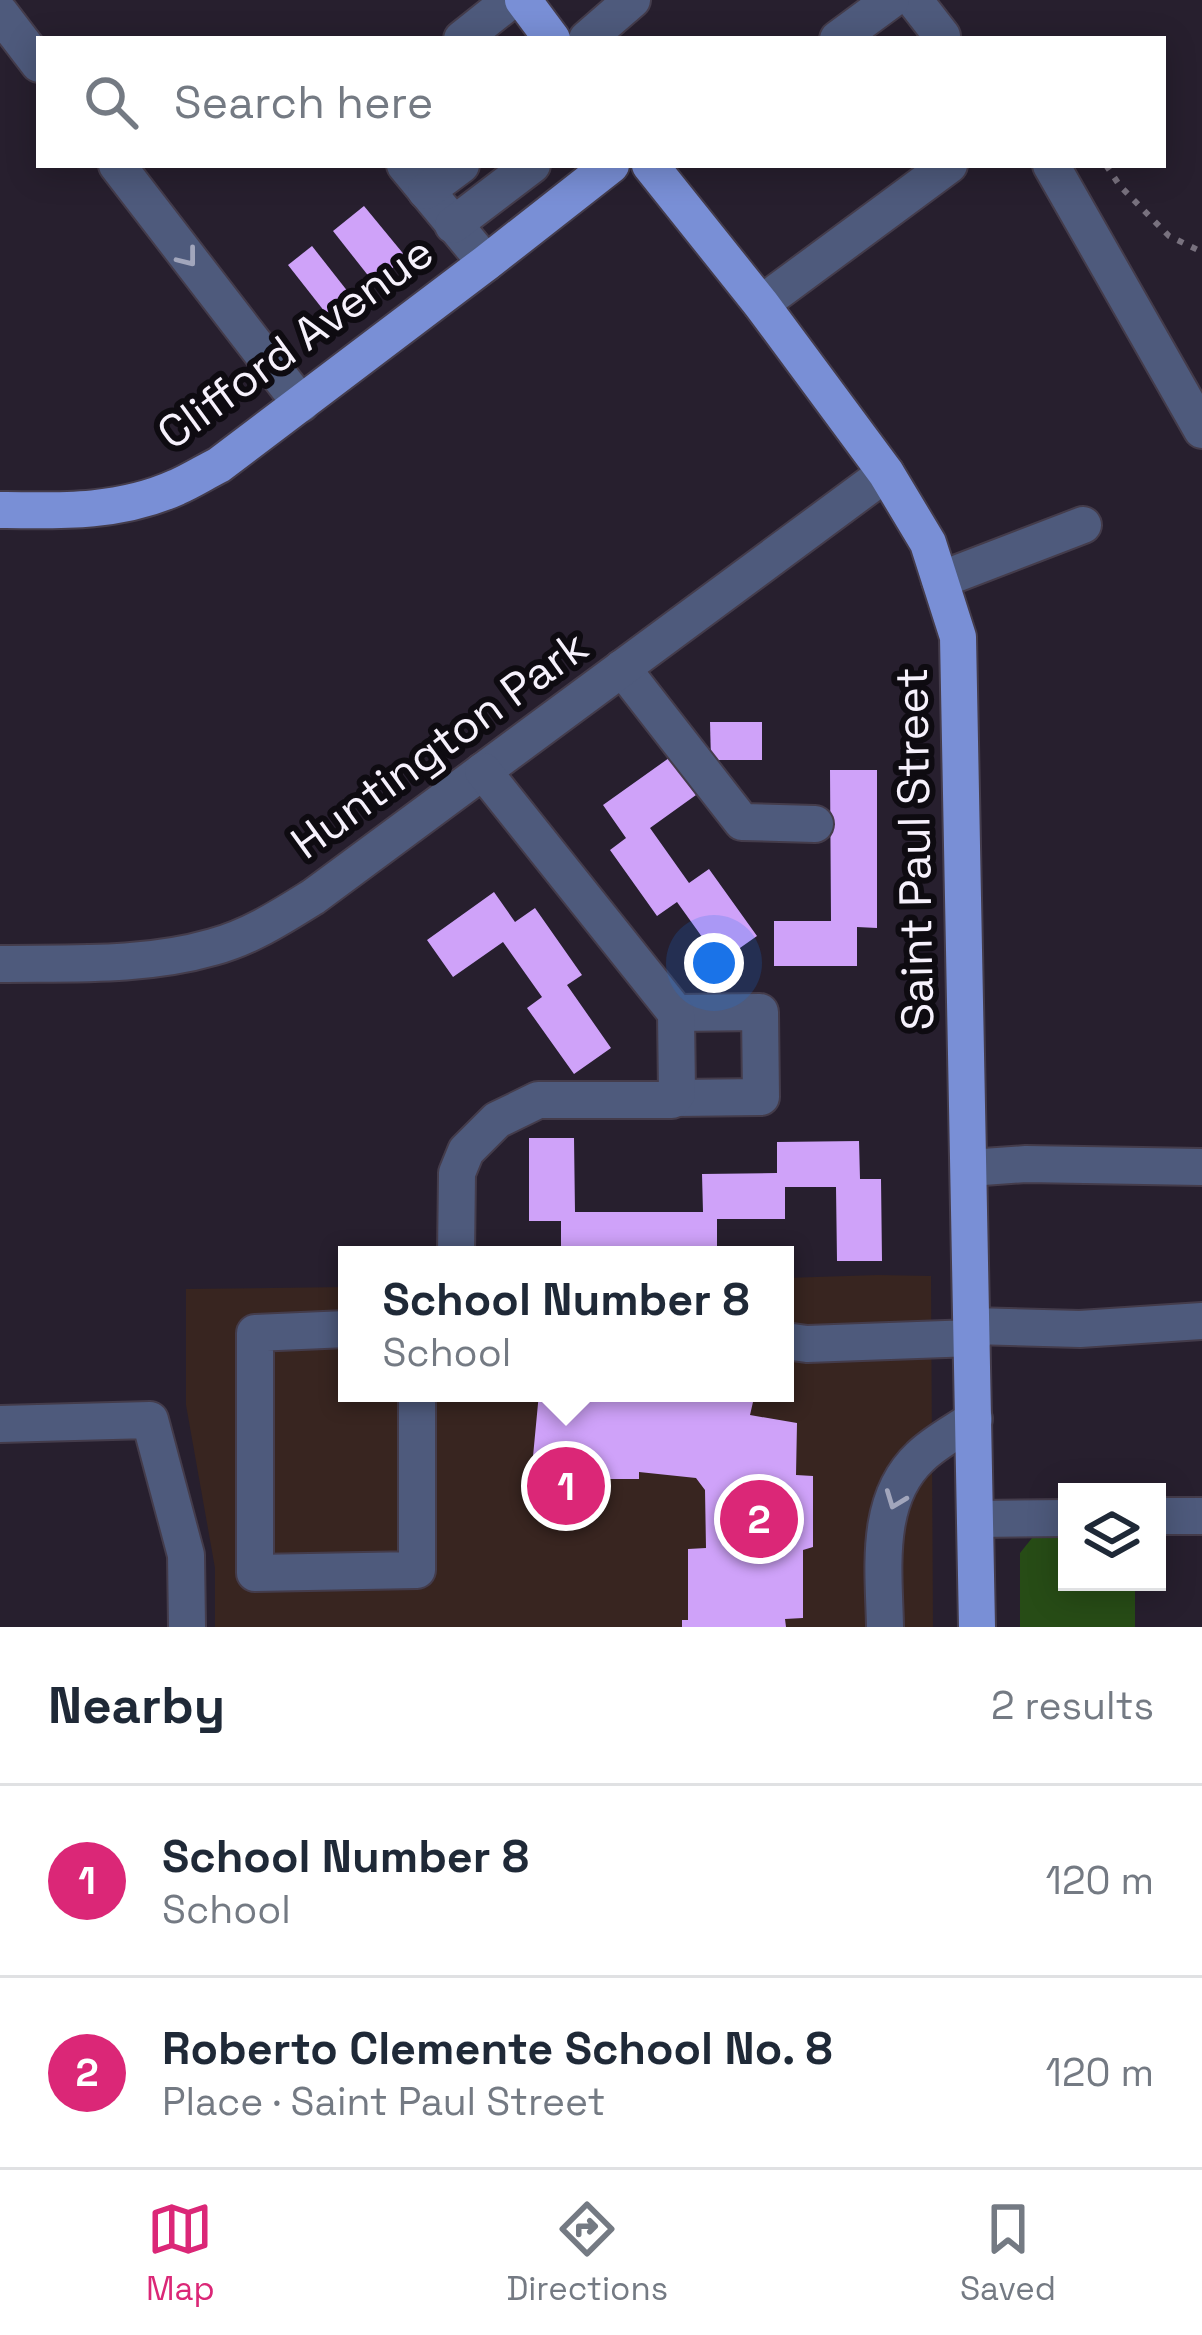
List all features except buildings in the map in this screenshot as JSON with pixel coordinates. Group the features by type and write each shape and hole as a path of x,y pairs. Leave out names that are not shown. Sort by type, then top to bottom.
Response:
{"main road":[{"path":"524,0 550,36"},
{"name":"Clifford Avenue","path":"0,510 110,507 176,488 219,465 607,168"},
{"name":"Saint Paul Street","path":"657,168 886,473 928,543 958,637 977,1627"}],"street":[{"path":"466,36 511,0"},
{"path":"590,36 632,0"},
{"path":"842,36 891,0"},
{"path":"914,0 941,36"},
{"path":"0,13 36,60"},
{"path":"119,168 301,404"},
{"path":"451,168 416,178 486,263"},
{"path":"453,226 529,168"},
{"path":"535,168 564,203"},
{"path":"761,304 945,168"},
{"path":"1053,168 1202,430"},
{"name":"Huntington Park","path":"0,964 164,958 263,928 313,897 886,473"},
{"path":"940,580 1084,525"},
{"path":"622,668 742,822 815,824"},
{"path":"483,771 676,1012 675,1098"},
{"path":"456,1246 457,1174 466,1151 497,1120 538,1100 761,1097 760,1012 676,1012"},
{"path":"969,1168 1026,1164 1202,1167"},
{"path":"794,1343 1202,1321"},
{"path":"338,1329 255,1333 255,1573 417,1570 417,1402"},
{"path":"886,1627 883,1542 894,1495 918,1458 974,1419"},
{"path":"0,1424 150,1420 186,1556 187,1627"},
{"path":"1166,1516 1202,1516"},
{"path":"976,1520 1058,1518"}],"path":[{"path":"1108,168 1168,236 1202,252"}],"shaded area":[{"path":"931,1276 933,1627 215,1627 215,1568 186,1405 186,1289 338,1287 338,1402 794,1402 794,1278"}],"green space":[{"path":"1032,1538 1058,1538 1058,1591 1135,1591 1135,1627 1020,1627 1020,1553"}],"place":[{"name":"School Number 8","path":"566,1486"},
{"name":"Roberto Clemente School No. 8","path":"759,1519"}]}
